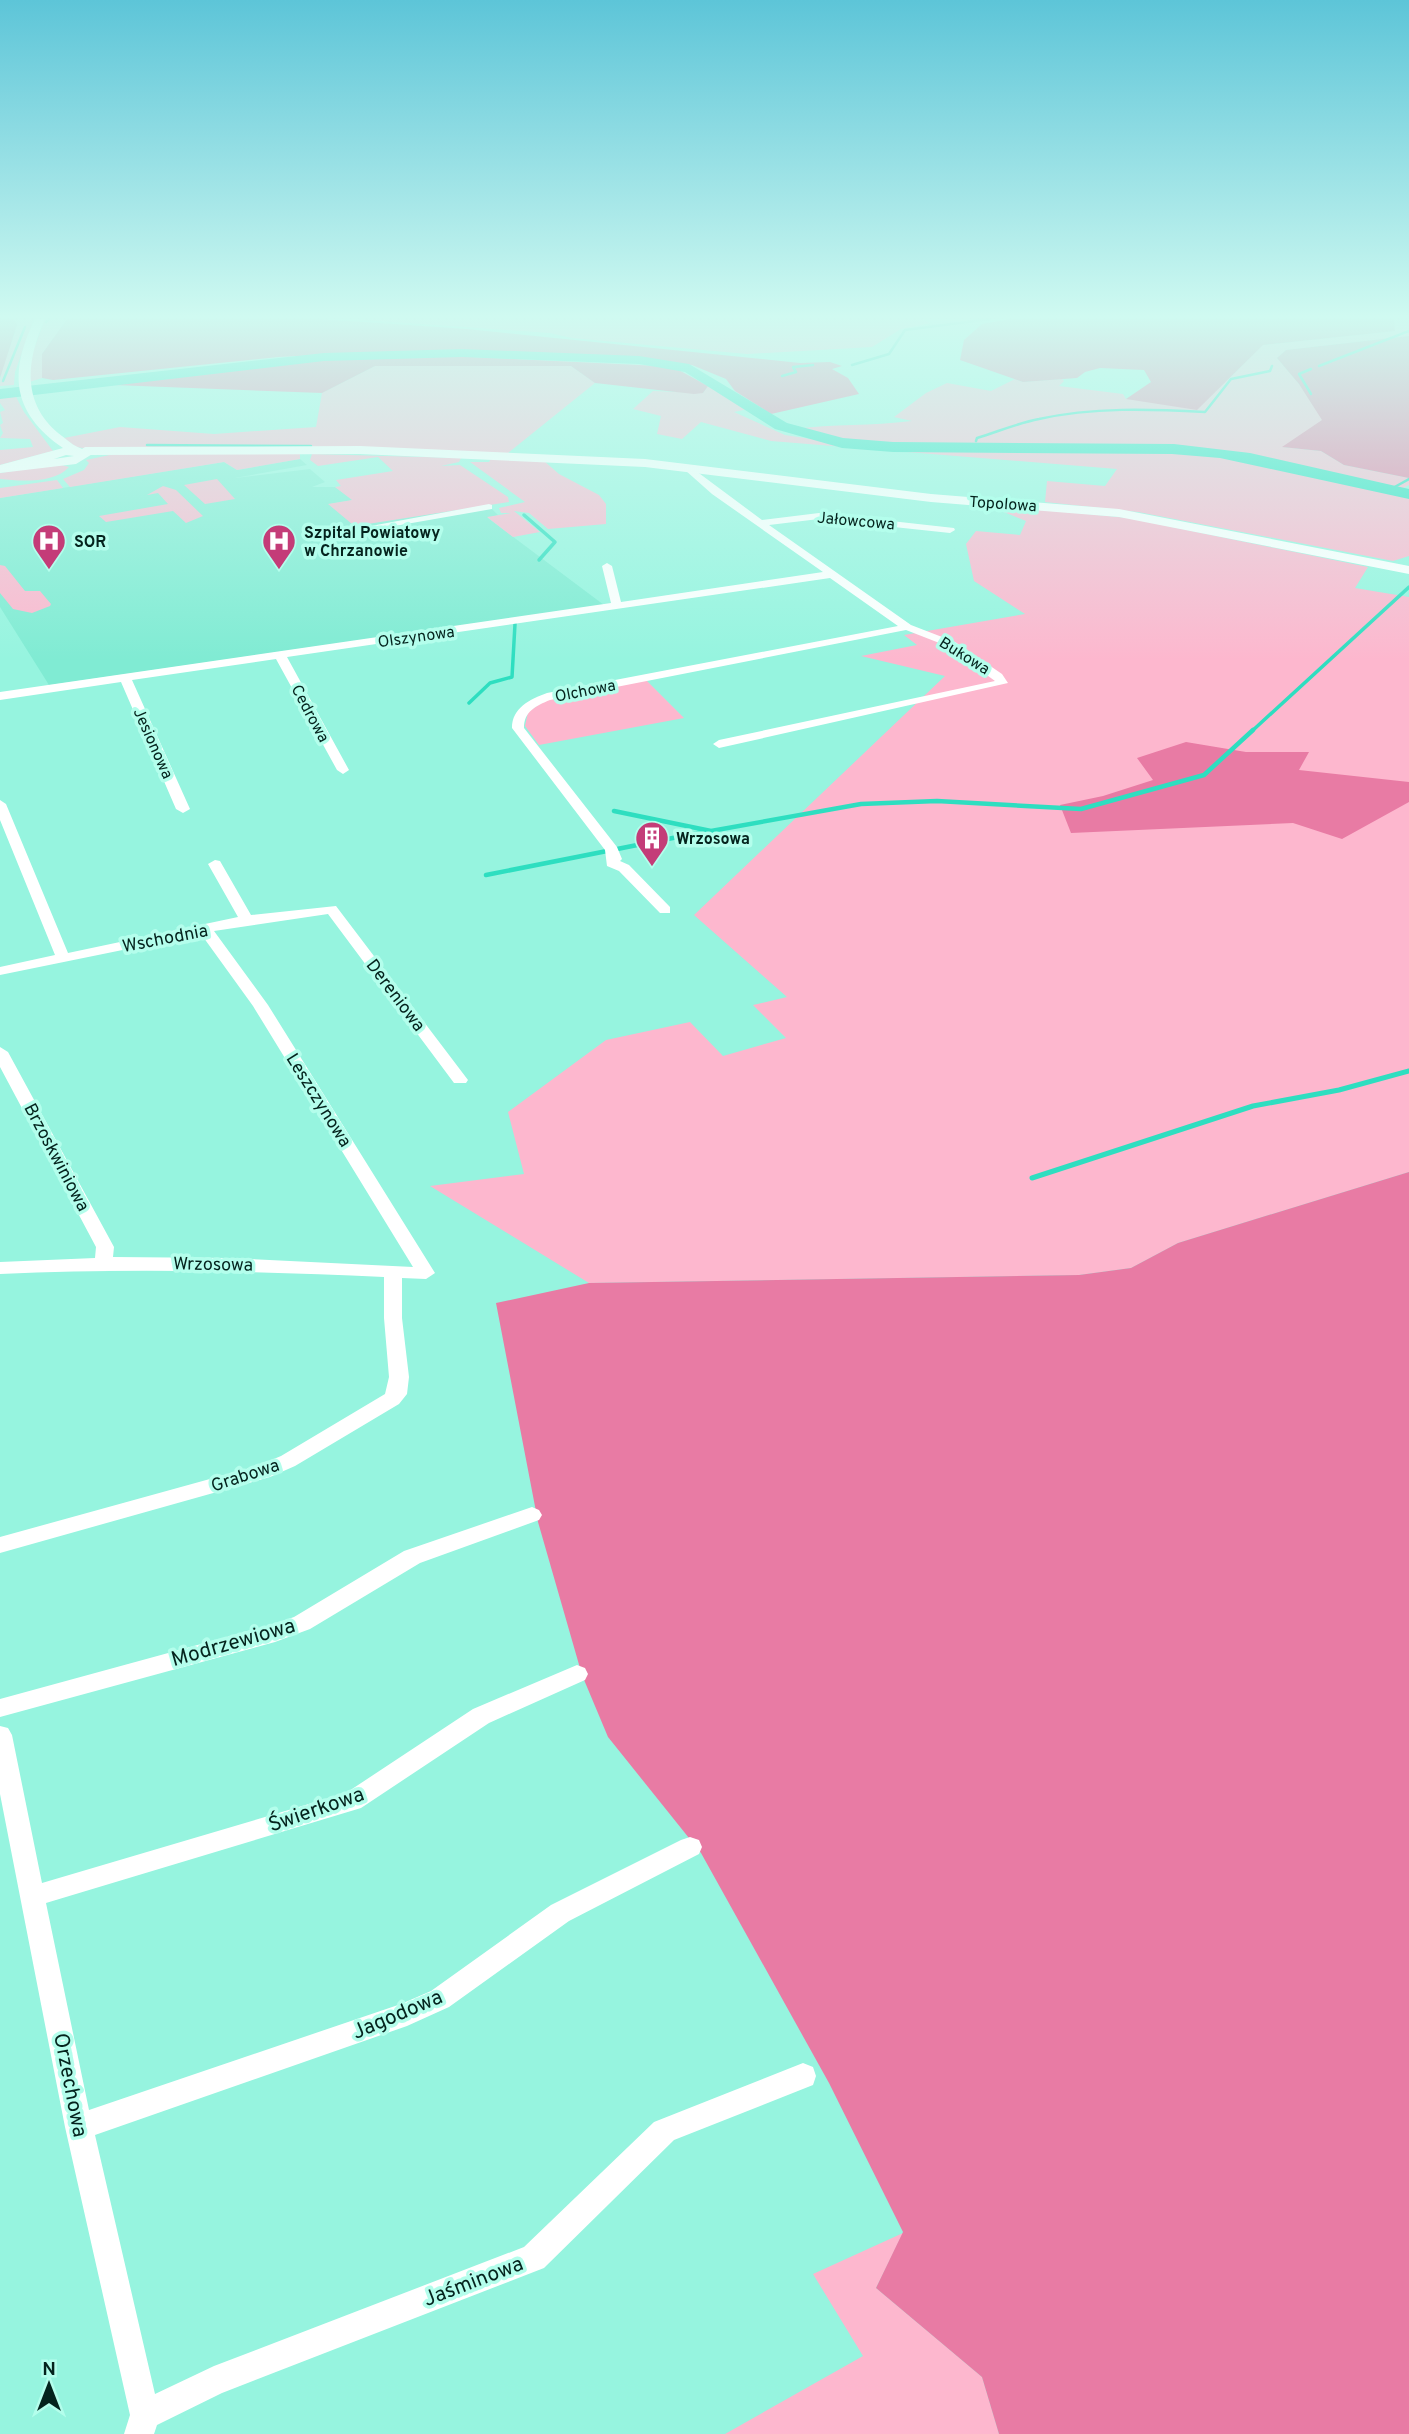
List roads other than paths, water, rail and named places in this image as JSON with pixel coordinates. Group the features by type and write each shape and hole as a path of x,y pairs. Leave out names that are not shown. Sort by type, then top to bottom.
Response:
{"main road":[{"path":"45,433 58,452"},
{"path":"58,452 82,452"},
{"path":"0,469 19,466 58,452 82,452"}],"street":[{"name":"Topolowa","path":"82,452 427,452 623,461 931,498 1126,514 1409,570"},
{"name":"Bukowa","path":"688,468 715,492 907,627 951,644 998,676 1002,683 719,744"},
{"path":"349,531 489,508"},
{"name":"Jałowcowa","path":"762,523 819,516 950,530"},
{"path":"607,566 617,606"},
{"name":"Olszynowa","path":"0,696 833,574"},
{"name":"Olchowa","path":"665,910 624,868 612,863 615,859 612,850 518,729 519,717 528,705 547,698 907,627"},
{"name":"Cedrowa","path":"280,655 343,770"},
{"name":"Jesionowa","path":"125,678 183,809"},
{"path":"0,804 63,958"},
{"path":"215,864 247,920"},
{"name":"Wschodnia","path":"0,971 247,920 303,915 331,909"},
{"name":"Dereniowa","path":"331,909 460,1080"},
{"name":"Leszczynowa","path":"206,930 260,1005 426,1273"},
{"name":"Brzoskwiniowa","path":"0,1052 106,1247 104,1263"},
{"name":"Wrzosowa","path":"0,1268 104,1263 426,1273"},
{"name":"Grabowa","path":"0,1545 262,1472 315,1446 392,1399 397,1394 399,1377 393,1318 393,1270"},
{"name":"Modrzewiowa","path":"0,1708 275,1633 302,1623 412,1557 531,1515"},
{"name":"Świerkowa","path":"34,1896 353,1801 481,1716 577,1674"},
{"name":"Orzechowa","path":"0,1735 5,1789 34,1896 79,2127 142,2425"},
{"name":"Jagodowa","path":"79,2127 407,2014 440,1999 560,1913 690,1847"},
{"name":"Jaśminowa","path":"142,2425 214,2381 534,2258 664,2131 803,2076"}],"waterway":[{"path":"805,433 842,443 893,447 1174,449 1220,453 1318,472 1409,494"},
{"path":"976,441 977,438 994,433"},
{"path":"147,445 311,446"},
{"path":"1391,489 1409,479"},
{"path":"524,515 555,542 539,560"},
{"path":"1251,732 1409,587"},
{"path":"469,703 490,683 512,677 515,624"},
{"path":"614,811 711,831 861,804 937,801 1081,809 1204,775 1253,730"},
{"path":"486,875 703,832"},
{"path":"1032,1178 1253,1106 1339,1090 1409,1071"}],"place":[{"name":"SOR","path":"49,571"},
{"name":"Szpital Powiatowy w Chrzanowie","path":"279,571"},
{"name":"Wrzosowa","path":"652,868"}]}
